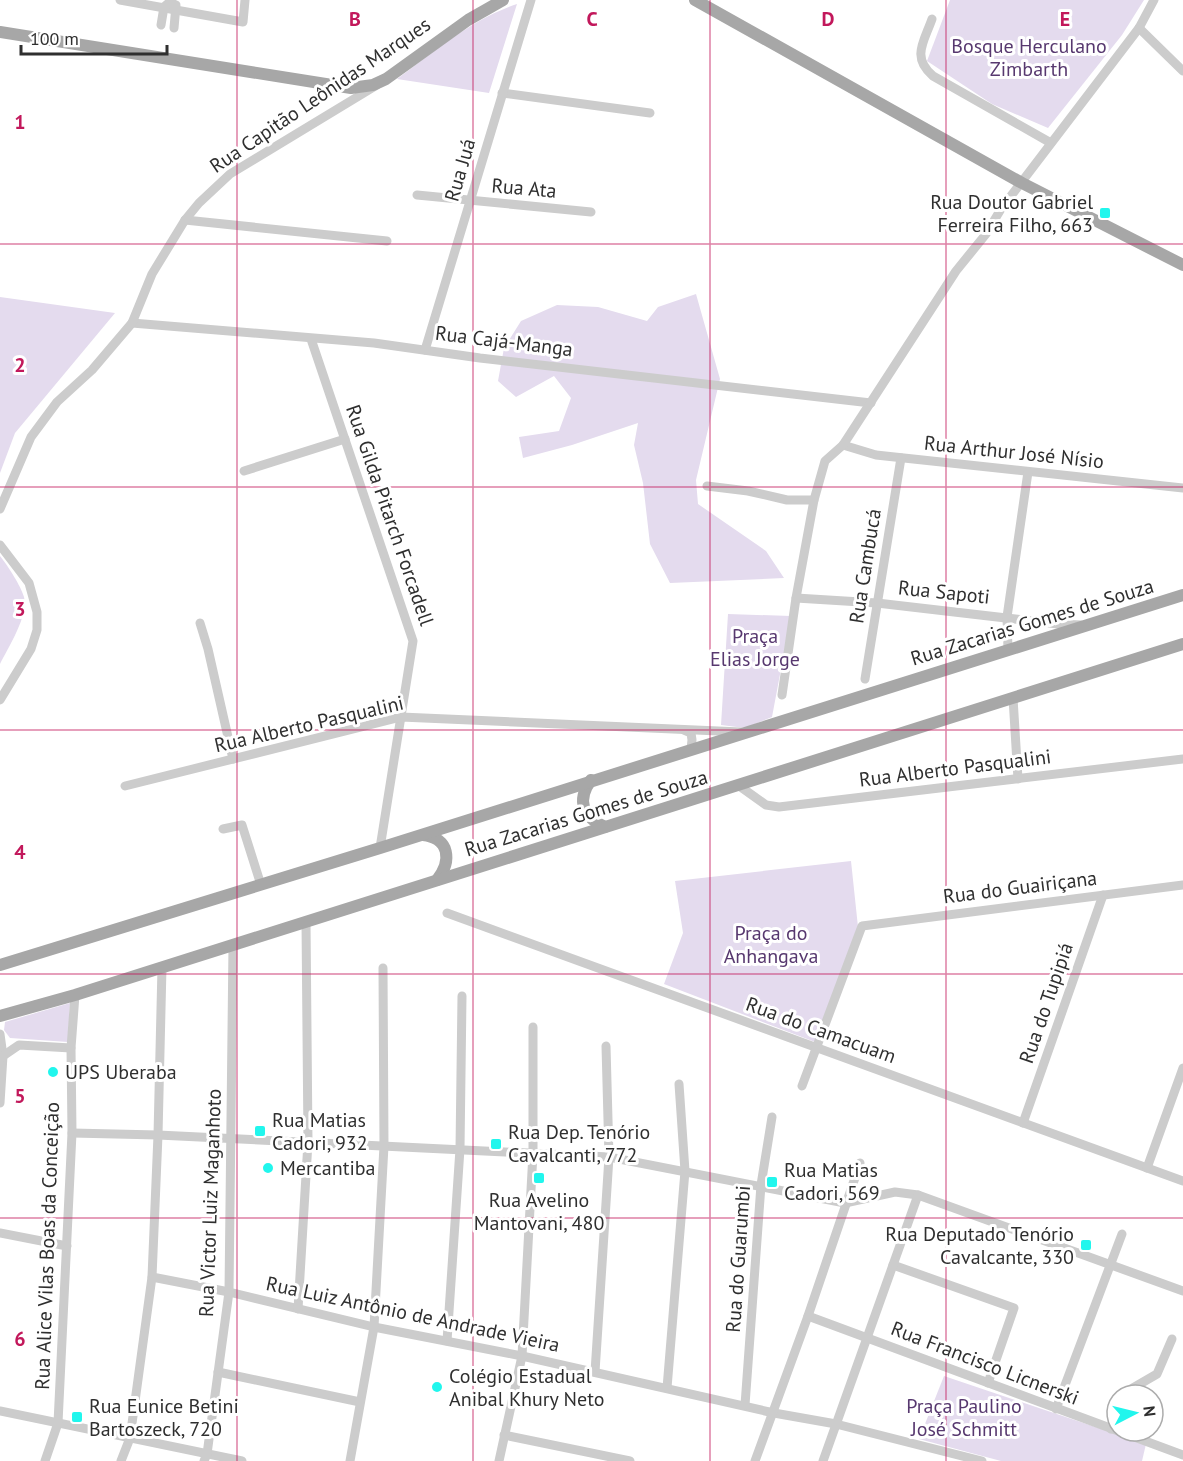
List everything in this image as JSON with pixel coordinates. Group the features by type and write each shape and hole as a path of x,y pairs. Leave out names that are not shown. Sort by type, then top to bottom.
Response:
{"main road":[{"name":"Rua Capitão Leônidas Marques","path":"386,79 468,20 503,0"},
{"path":"695,0 1022,183 1183,265"},
{"path":"0,32 351,88 373,85 386,79"},
{"name":"Rua Zacarias Gomes de Souza","path":"0,965 1183,595"},
{"name":"Rua Zacarias Gomes de Souza","path":"0,1016 75,995 1183,644"},
{"path":"591,780 584,790 582,802 586,813 594,822 605,827"},
{"path":"421,834 431,836 446,850 447,861 444,871 437,880"}],"street":[{"path":"120,0 164,8 174,3 243,21 245,0"},
{"name":"Rua Juá","path":"425,350 531,0"},
{"path":"782,695 796,598 814,500 825,461 843,445 956,271 1139,28 1154,0"},
{"path":"174,3 174,28"},
{"path":"161,25 164,8"},
{"path":"932,19 919,54 923,67 933,76 1051,143"},
{"path":"1139,28 1183,71"},
{"name":"Rua Capitão Leônidas Marques","path":"0,509 31,438 57,402 92,370 132,322 152,274 185,220 199,203 230,174 363,96 386,79"},
{"path":"502,93 650,113"},
{"name":"Rua Ata","path":"417,195 591,212"},
{"path":"185,220 387,241"},
{"name":"Rua Cajá-Manga","path":"132,322 425,350 871,403"},
{"name":"Rua Gilda Pitarch Forcadell","path":"311,339 413,641 380,848"},
{"path":"244,471 345,439"},
{"name":"Rua Arthur José Nísio","path":"843,445 876,455 1183,488"},
{"name":"Rua Cambucá","path":"865,679 901,458"},
{"path":"1008,650 1007,617 1028,472"},
{"path":"706,486 748,491 787,500 814,500"},
{"path":"0,545 29,583 37,612 37,630 31,649 0,700"},
{"name":"Rua Sapoti","path":"796,598 877,603 1058,624 1087,625"},
{"path":"200,623 208,649 232,759"},
{"path":"1013,698 1018,779"},
{"name":"Rua Alberto Pasqualini","path":"125,786 401,717 746,732"},
{"path":"684,730 691,733 691,749"},
{"name":"Rua Alberto Pasqualini","path":"738,785 766,805 779,807 1183,759"},
{"path":"223,830 238,825 243,828 261,885"},
{"name":"Rua do Guairiçana","path":"817,1048 862,926 1183,885"},
{"name":"Rua do Tupipiá","path":"1023,1123 1103,895"},
{"name":"Rua do Camacuam","path":"447,914 1183,1181"},
{"path":"298,1309 308,1142 306,922"},
{"name":"Rua Victor Luiz Maganhoto","path":"205,1457 229,1292 233,945"},
{"path":"122,1461 130,1438 152,1277 162,967"},
{"path":"350,1461 374,1327 384,1146 383,968"},
{"name":"Rua Alice Vilas Boas da Conceição","path":"45,1461 58,1423 72,1133 71,1048 75,995"},
{"path":"447,1341 460,1149 462,996"},
{"path":"499,1461 522,1356 533,1153 533,1027"},
{"path":"0,1035 19,1045 71,1048"},
{"path":"0,1035 0,1103"},
{"path":"1,1057 19,1045"},
{"path":"595,1372 609,1157 606,1046"},
{"path":"802,1086 817,1048"},
{"path":"1148,1168 1183,1068"},
{"path":"667,1388 686,1171 679,1084"},
{"name":"Rua do Guarumbi","path":"745,1405 761,1185 772,1117"},
{"path":"72,1133 232,1138 609,1157 845,1203 895,1192 918,1195 1183,1291"},
{"path":"755,1461 774,1413 860,1163"},
{"path":"823,1461 918,1195"},
{"path":"0,1233 67,1246"},
{"path":"1056,1409 1122,1234"},
{"path":"893,1265 1014,1308 988,1383"},
{"name":"Rua Luiz Antônio de Andrade Vieira","path":"152,1277 229,1292 374,1327 522,1356 774,1413 836,1424 981,1461"},
{"name":"Rua Francisco Licnerski","path":"808,1316 1105,1427"},
{"path":"1142,1383 1157,1374 1173,1339"},
{"path":"218,1372 360,1402"},
{"path":"0,1411 130,1438 205,1457 242,1461"},
{"path":"504,1435 630,1461"},
{"name":"Rua Francisco Licnerski","path":"1150,1443 1183,1455"}],"green space":[{"name":"Bosque Herculano Zimbarth","path":"950,0 1144,0 1122,35 1048,128 992,104 927,61"},
{"path":"517,4 489,93 397,79 469,27 500,10"},
{"path":"696,294 720,379 696,480 698,504 766,551 784,578 670,583 650,544 643,483 634,445 638,423 572,445 523,458 519,437 559,431 571,398 554,376 516,397 498,381 504,348 521,321 557,305 598,307 647,321 658,307"},
{"path":"0,297 115,313 15,433 0,473"},
{"path":"0,556 20,587 25,604 21,622 0,664"},
{"name":"Praça Elias Jorge","path":"728,614 791,616 772,717 745,728 721,725"},
{"name":"Praça do Anhangava","path":"851,861 858,927 815,1042 664,984 683,933 675,881"},
{"path":"70,1003 68,1042 10,1038 4,1030 5,1022"},
{"name":"Praça Paulino José Schmitt","path":"944,1376 1105,1430 1105,1443 1146,1444 1142,1461 1001,1461 919,1439"}],"place":[{"name":"Rua Doutor Gabriel Ferreira Filho, 663","path":"1105,213"},
{"name":"UPS Uberaba","path":"53,1072"},
{"name":"Rua Matias Cadori, 932","path":"260,1131"},
{"name":"Rua Dep. Tenório Cavalcanti, 772","path":"496,1144"},
{"name":"Mercantiba","path":"268,1168"},
{"name":"Rua Avelino Mantovani, 480","path":"539,1178"},
{"name":"Rua Matias Cadori, 569","path":"772,1182"},
{"name":"Rua Deputado Tenório Cavalcante, 330","path":"1086,1245"},
{"name":"Colégio Estadual Anibal Khury Neto","path":"437,1387"},
{"name":"Rua Eunice Betini Bartoszeck, 720","path":"77,1417"}]}
